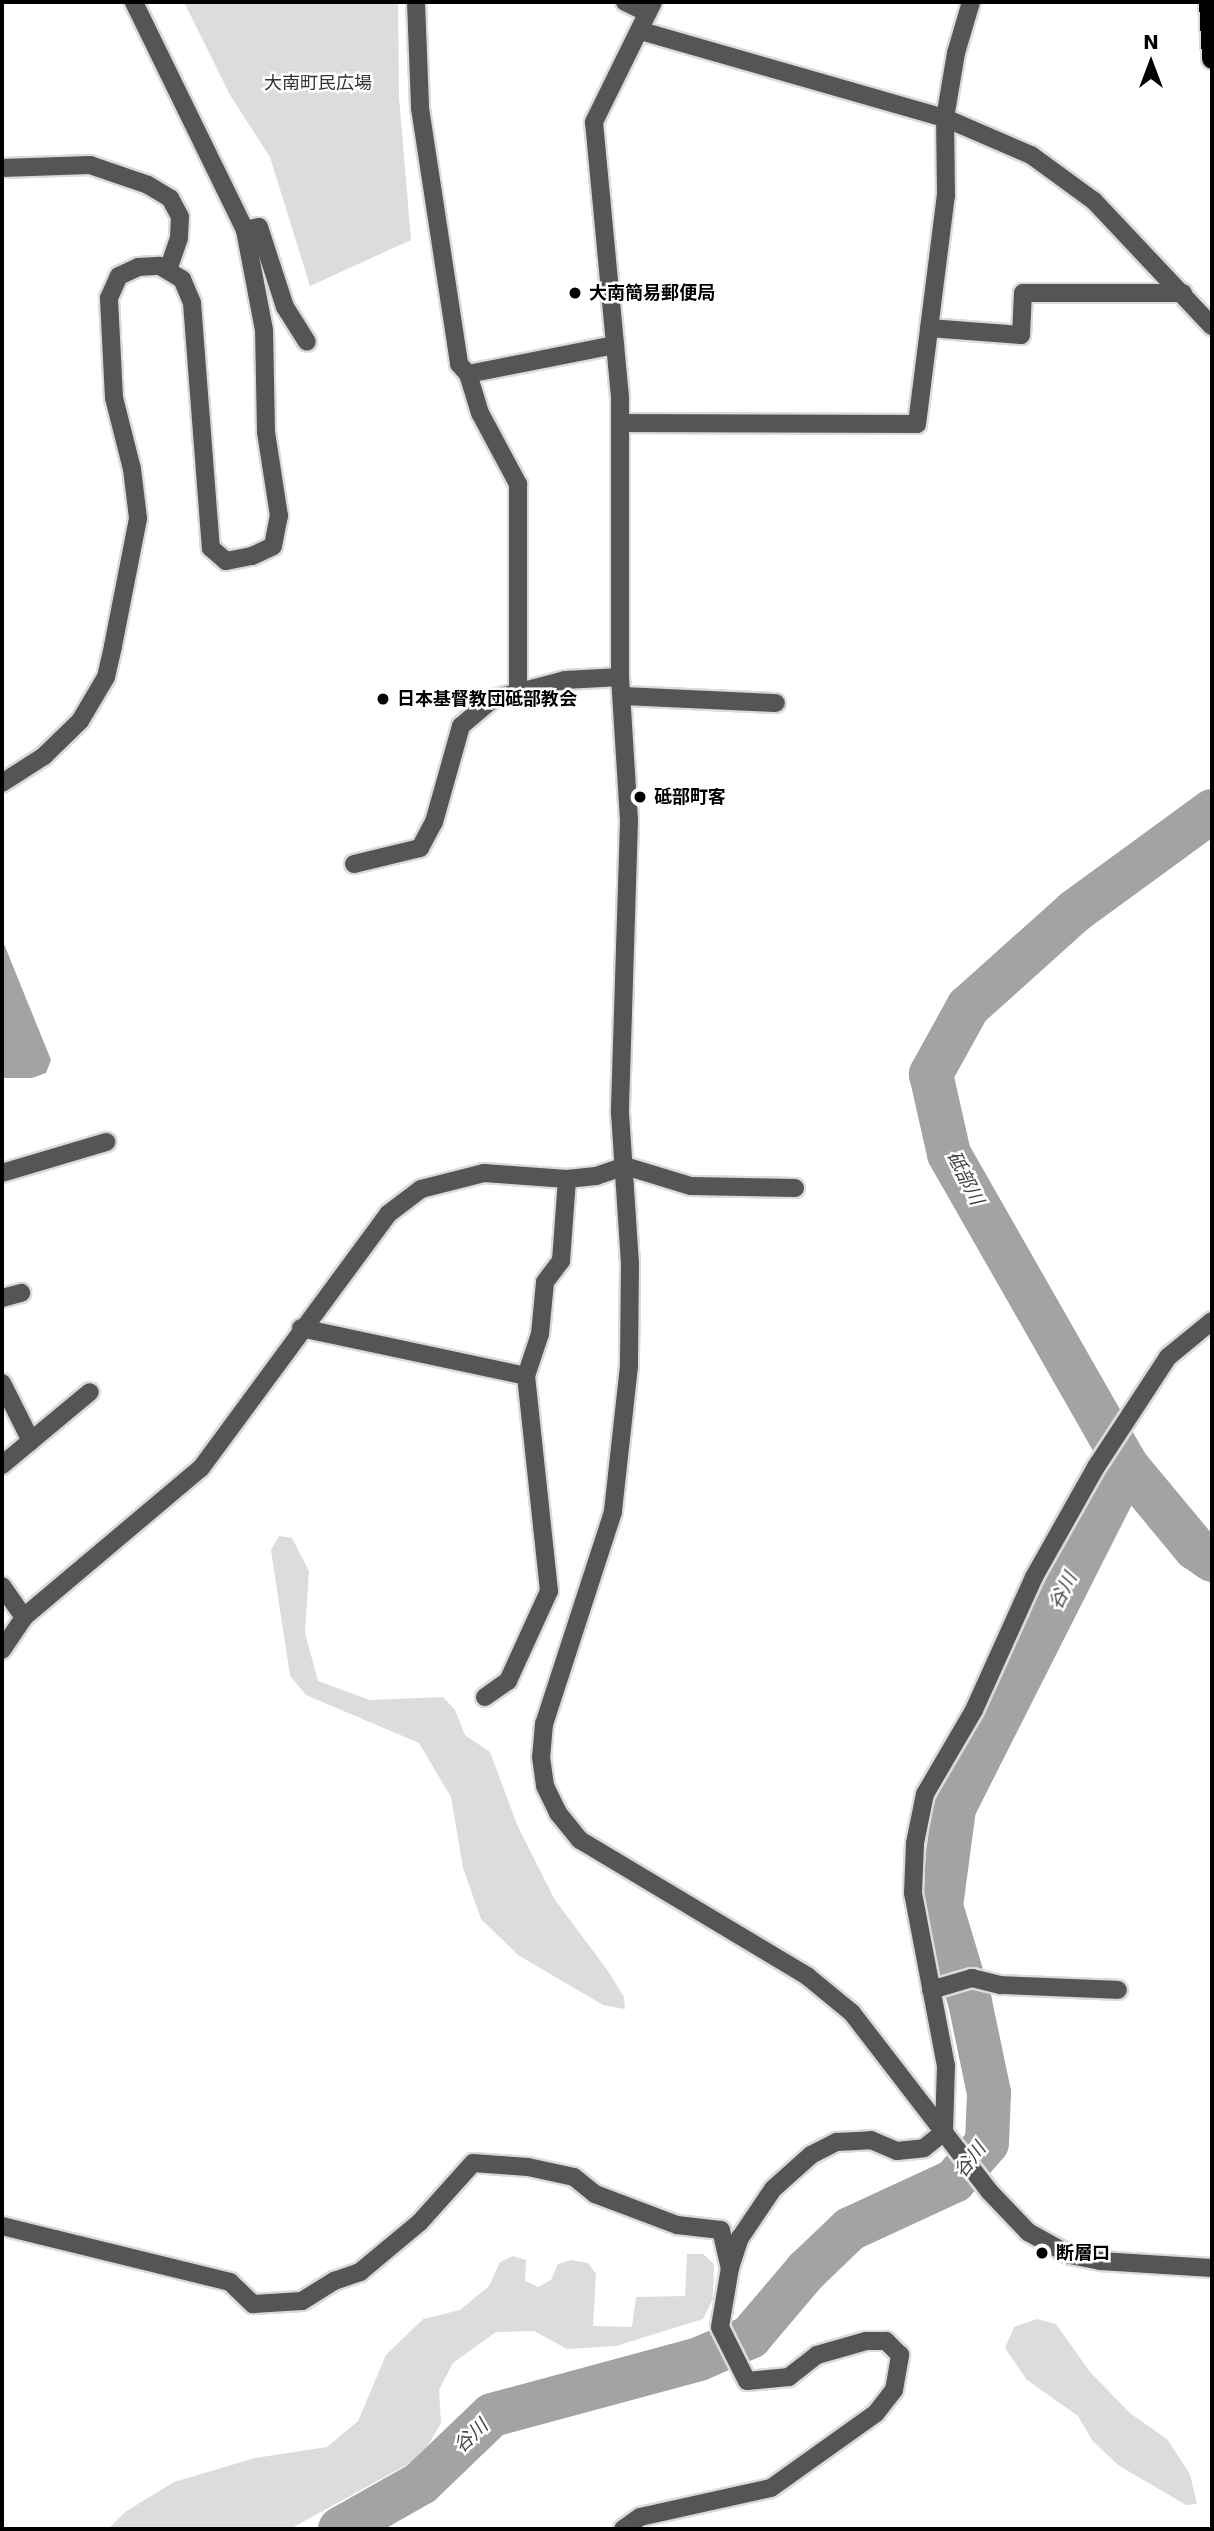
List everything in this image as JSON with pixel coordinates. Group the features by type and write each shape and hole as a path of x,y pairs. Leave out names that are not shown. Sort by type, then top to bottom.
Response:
{"highway":[{"path":"1209,2 1212,58"}],"street":[{"path":"2,783 44,756 80,721 106,677 138,518 132,469 114,398 109,298 119,276 138,267 160,265 182,279 192,303 211,548 226,561 252,556 273,546 279,516 266,432 264,330 245,230 134,2"},
{"path":"416,2 420,108 459,364 468,374 480,413 517,484 518,692"},
{"path":"625,2 650,7 641,31 594,122 620,423 620,677 629,821 620,1112 625,1166 629,1366 613,1512 544,1724 541,1756 545,1786 558,1813 580,1840 807,1976 852,2013 989,2191 1028,2232 1070,2255 1100,2261 1212,2268"},
{"path":"620,423 916,424 946,197 945,118 956,53 971,2"},
{"path":"641,31 945,118 1031,155 1094,201 1212,327"},
{"path":"2,168 90,165 148,185 170,198 180,217 179,238 168,270"},
{"path":"245,230 259,227 285,307 307,342"},
{"path":"929,328 1021,335 1023,293 1183,293"},
{"path":"468,374 615,345"},
{"path":"354,864 420,848 434,822 461,726 493,699 565,680 620,677"},
{"path":"622,696 776,703"},
{"path":"2,1173 106,1142"},
{"path":"2,1650 24,1617 201,1468 300,1328 388,1214 421,1189 484,1173 567,1179 596,1176 625,1166 691,1186 795,1188"},
{"path":"485,1697 508,1681 550,1591 526,1376 540,1334 545,1282 561,1261 567,1179"},
{"path":"2,1298 21,1293"},
{"path":"623,2529 640,2517 752,2494 792,2477 876,2413 894,2390 900,2355 886,2341 866,2341 817,2355 789,2377 773,2381 747,2381 720,2327 730,2268 740,2238 773,2189 811,2155 837,2142 870,2140 897,2151 924,2148 944,2132 946,2066 936,1989 913,1893 915,1843 925,1794 974,1710 1034,1577 1099,1463 1168,1357 1212,1321"},
{"path":"300,1328 526,1376"},
{"path":"2,1383 31,1441"},
{"path":"2,1465 90,1392"},
{"path":"2,1586 24,1617"},
{"path":"936,1989 972,1978 1001,1985 1118,1990"},
{"path":"2,2226 230,2282 253,2304 302,2301 334,2281 360,2272 420,2222 472,2163 528,2167 574,2177 595,2194 677,2225 721,2230 730,2268"}],"green space":[{"name":"大南町民広場","path":"184,2 398,2 399,97 411,240 310,286 270,157 230,95"},
{"path":"279,1536 292,1538 309,1571 305,1633 318,1681 370,1700 443,1697 455,1710 465,1735 490,1752 518,1827 555,1900 608,1971 624,1997 625,2009 603,2005 518,1955 481,1919 463,1868 451,1797 419,1743 306,1695 290,1676 271,1550"},
{"path":"687,2254 703,2254 714,2264 713,2299 703,2319 616,2346 567,2349 534,2331 496,2332 453,2363 439,2390 441,2423 421,2457 290,2529 108,2529 125,2512 174,2482 255,2458 327,2447 358,2421 386,2355 423,2319 460,2310 489,2286 500,2262 513,2256 526,2260 525,2281 538,2287 551,2280 558,2264 571,2260 588,2263 596,2274 593,2326 632,2327 636,2297 685,2296"},
{"path":"1037,2319 1056,2324 1090,2372 1131,2414 1167,2439 1190,2474 1197,2504 1186,2505 1118,2465 1092,2440 1078,2416 1027,2380 1005,2348 1014,2327"}],"shaded area":[{"path":"2,939 51,1060 46,1073 32,1078 2,1078"}],"waterway":[{"name":"砥部川","path":"1212,811 1075,911 968,1007 931,1074 949,1154 1127,1466 1195,1548 1212,1560"},
{"name":"谷川","path":"340,2529 421,2483 492,2415 699,2359 750,2337 806,2271 850,2229 954,2181 987,2143 989,2093 970,2002 941,1906 954,1808 1127,1466"}],"place":[{"name":"大南簡易郵便局","path":"575,293"},
{"name":"日本基督教団砥部教会","path":"383,699"},
{"name":"砥部町客","path":"640,797"},
{"name":"断層口","path":"1042,2253"}]}
